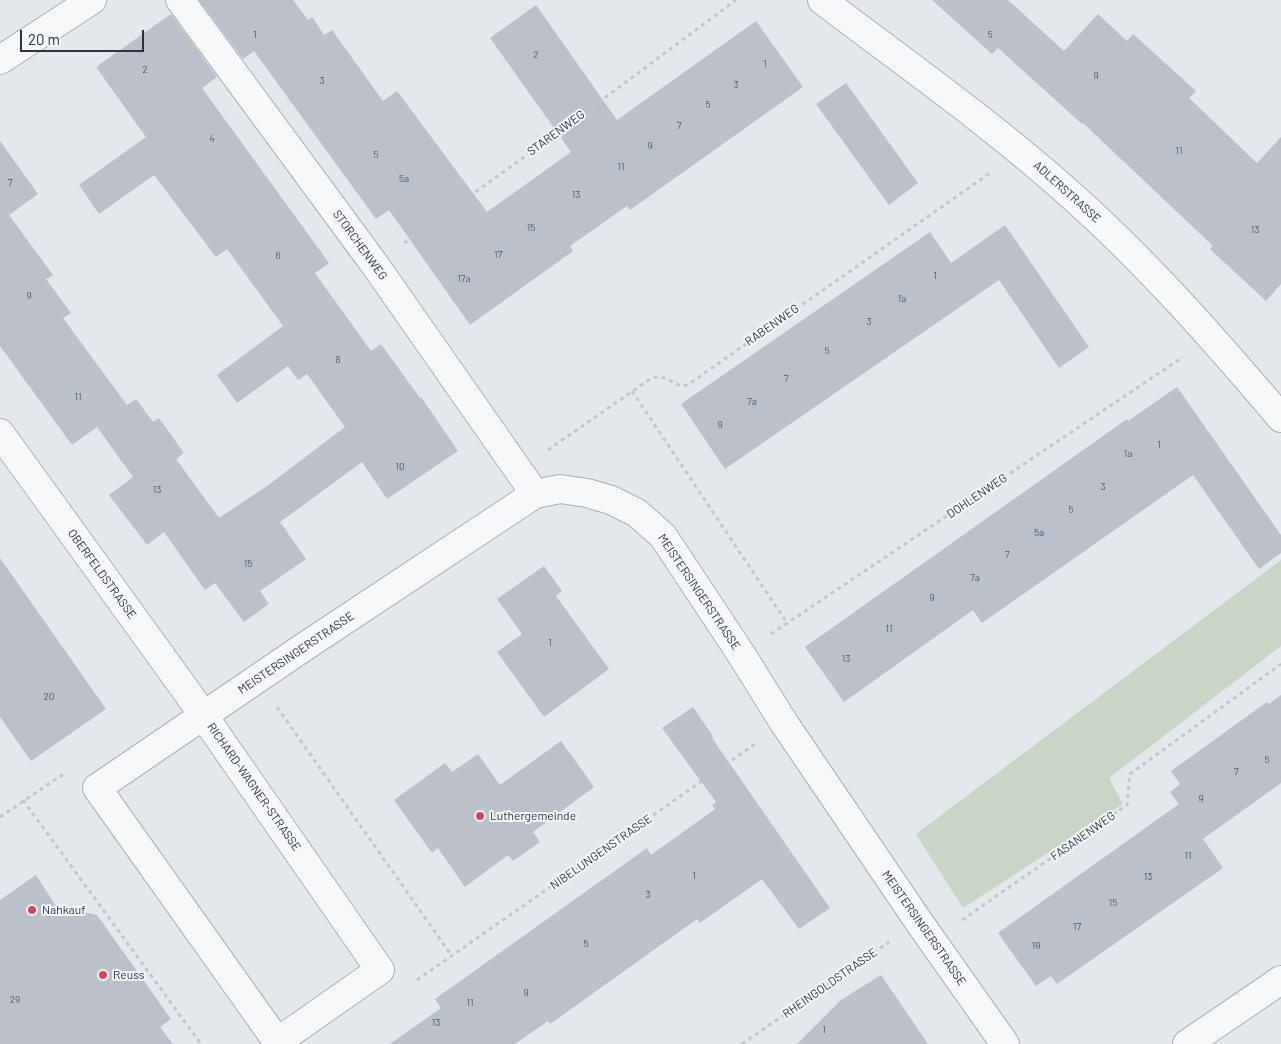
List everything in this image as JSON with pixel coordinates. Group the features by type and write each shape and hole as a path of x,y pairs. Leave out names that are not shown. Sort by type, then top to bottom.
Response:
{"street":[{"path":"0,60 92,0"},
{"name":"STORCHENWEG","path":"180,0 375,264 535,494"},
{"name":"ADLERSTRASSE","path":"822,0 1022,152 1102,223 1155,275 1212,336 1281,418"},
{"name":"OBERFELDSTRASSE","path":"0,433 204,716"},
{"name":"MEISTERSINGERSTRASSE","path":"204,716 304,647 535,494 560,489 587,493 611,500 637,513 663,536 784,723 1005,1044"},
{"name":"RICHARD-WAGNER-STRASSE","path":"204,716 380,970 278,1043 97,788 204,716"},
{"path":"1187,1044 1281,980"}],"path":[{"name":"STARENWEG","path":"375,264 548,140 736,0"},
{"name":"RABENWEG","path":"519,471 656,376 667,378 679,385 685,386 689,384 1022,152"},
{"name":"DOHLENWEG","path":"741,654 1212,336"},
{"path":"632,391 787,623"},
{"name":"FASANENWEG","path":"926,931 1127,805 1130,774 1281,664"},
{"path":"274,703 452,956"},
{"name":"NIBELUNGENSTRASSE","path":"417,980 784,723"},
{"path":"24,800 201,1044"},
{"name":"RHEINGOLDSTRASSE","path":"742,1044 926,931"}],"green space":[{"path":"1281,560 1281,646 1109,778 1123,804 963,908 916,834"}],"building":[{"path":"199,0 293,0 308,20 312,17 324,35 332,30 383,101 397,91 487,212 571,152 490,38 536,5 617,120 756,21 803,87 630,210 627,206 570,246 573,251 470,325 389,210 376,219 254,51 243,59"},
{"path":"932,0 1008,0 1064,51 1098,14 1127,41 1133,34 1196,91 1189,98 1257,163 1281,137 1281,284 1266,301 1210,249 1213,246 1083,123 998,48 992,54"},
{"path":"171,14 217,77 202,88 329,263 315,273 371,351 381,344 421,397 458,451 387,499 362,462 280,522 306,559 260,591 269,604 244,622 215,583 205,590 164,532 147,545 109,495 133,477 97,427 72,445 0,346 0,141 38,194 9,215 53,275 46,279 71,313 63,318 127,405 136,399 153,422 159,418 184,453 176,459 219,518 267,486 345,427 307,374 298,380 288,366 237,403 217,375 283,326 227,249 216,257 154,175 99,214 79,185 146,137 96,67"},
{"path":"846,83 918,183 889,205 816,104"},
{"path":"1005,225 1089,347 1059,368 999,280 725,469 681,404 930,232 951,263"},
{"path":"1177,387 1281,535 1281,553 1259,569 1193,475 982,623 973,610 844,702 805,647 1127,419 1128,421"},
{"path":"0,558 106,709 31,761 0,717"},
{"path":"544,566 562,591 556,596 609,669 544,717 497,652 522,634 497,599"},
{"path":"1281,695 1281,783 1203,839 1223,868 1057,984 1051,976 1036,986 998,933 1179,804 1170,792 1180,784 1171,771 1267,702 1269,704"},
{"path":"693,707 713,736 712,738 830,908 799,929 762,879 700,923 697,919 550,1024 548,1021 515,1044 390,1044 441,1008 435,999 647,848 651,855 715,809 712,805 716,802 662,728"},
{"name":"Luthergemeinde","path":"561,741 594,787 533,832 540,842 513,861 508,855 465,887 438,848 432,853 394,800 445,763 452,772 478,754 500,785"},
{"path":"36,875 56,906 97,915 171,1019 160,1027 173,1044 0,1044 0,900"},
{"path":"881,975 928,1044 797,1044 841,1000"}],"place":[{"name":"Luthergemeinde","path":"480,816"},
{"name":"Nahkauf","path":"32,910"},
{"name":"Reuss","path":"103,975"}]}
